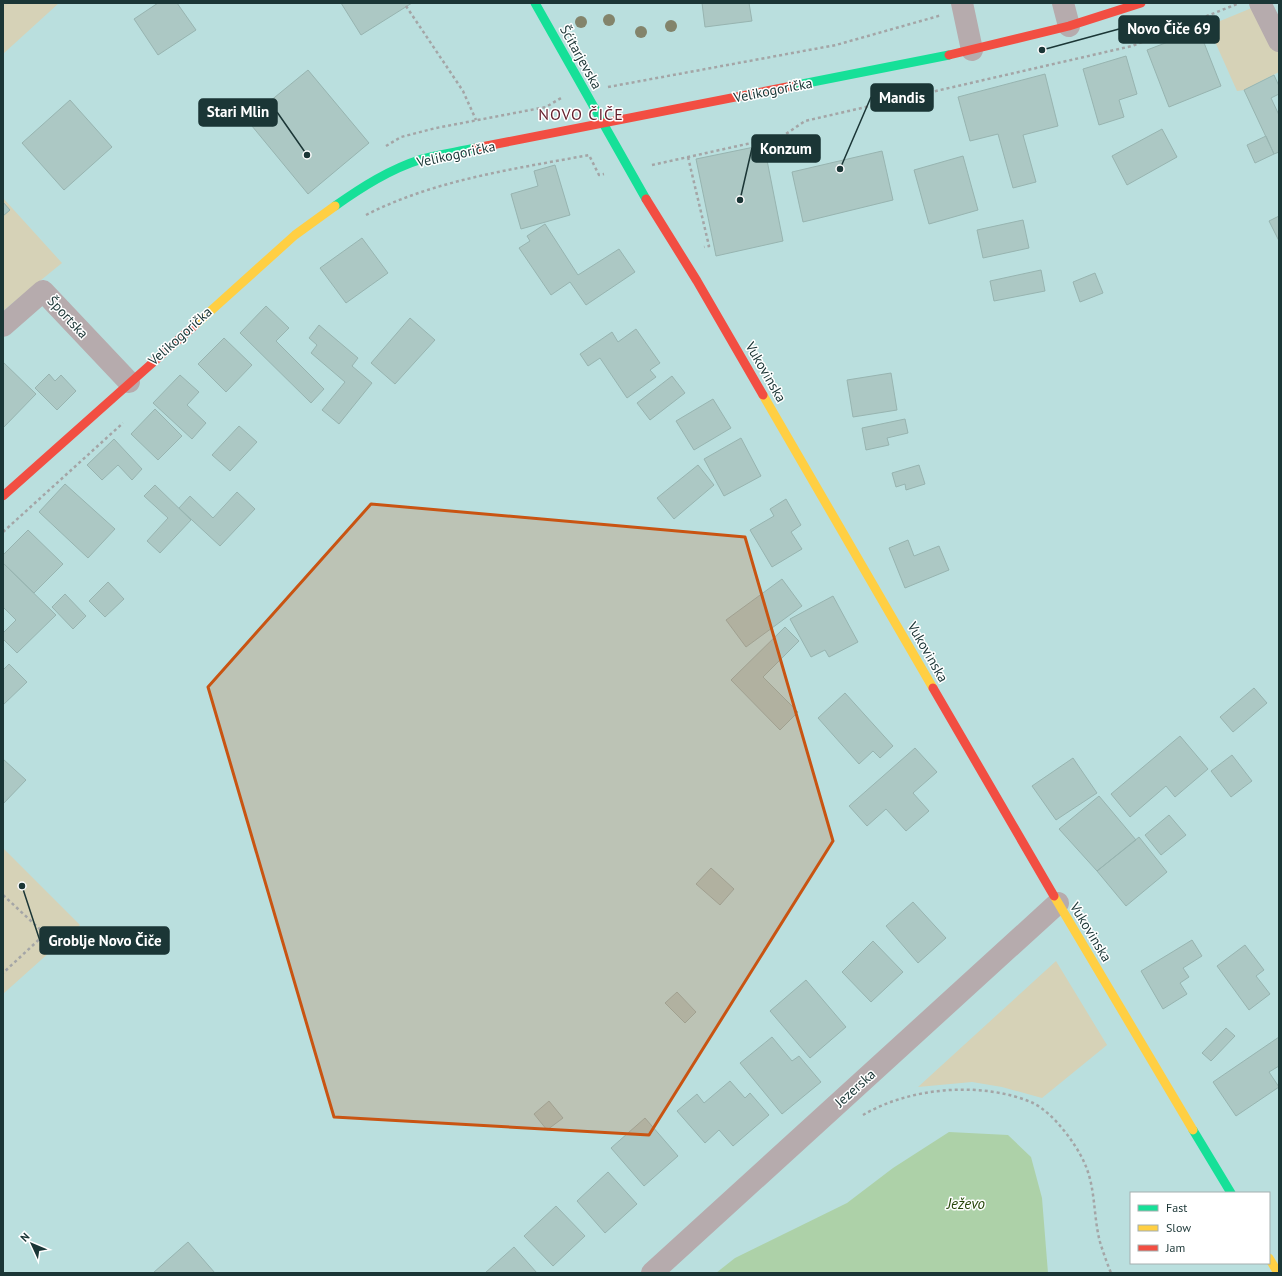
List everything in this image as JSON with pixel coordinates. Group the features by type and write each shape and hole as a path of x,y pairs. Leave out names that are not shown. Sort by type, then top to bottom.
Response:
{"main road":[{"name":"Šćitarjevska","path":"535,3 603,125"},
{"name":"Velikogorička","path":"3,496 295,235 359,188 388,172 422,159 603,125 972,50 1069,26 1141,3"},
{"name":"Vukovinska","path":"603,125 628,170 681,254 1058,903 1230,1192"},
{"path":"1270,1260 1278,1273"}],"street":[{"path":"962,3 972,50"},
{"path":"1063,3 1069,26"},
{"path":"1260,3 1279,42"},
{"name":"Športska","path":"3,326 42,291 129,382"},
{"name":"Jezerska","path":"652,1273 1058,903"}],"path":[{"path":"364,216 423,192 492,174 589,155 599,175 783,136 805,122 1132,46 1239,3"},
{"path":"406,6 464,91 476,120"},
{"path":"681,254 709,246 688,157"},
{"path":"3,532 125,421"},
{"path":"3,895 45,934 3,973"},
{"path":"861,1116 874,1108 915,1094 974,1089 1009,1096 1033,1104 1051,1116 1066,1134 1084,1162 1094,1198 1100,1241 1111,1273"}],"highlighted area":[{"path":"371,504 745,537 833,841 649,1135 334,1117 208,687"}],"shaded area":[{"path":"3,3 59,3 3,54"},
{"path":"1259,5 1279,52 1279,72 1244,90 1237,91 1208,26"},
{"path":"3,198 62,263 3,311"},
{"path":"3,848 80,925 3,994"},
{"path":"1056,961 1107,1045 1042,1098 1002,1087 972,1082 918,1087"}],"water":[{"name":"Ježevo","path":"949,1132 1008,1135 1031,1157 1042,1198 1048,1273 716,1273 735,1258 847,1203 893,1168"}],"building":[{"path":"158,3 177,3 196,30 158,55 134,19"},
{"path":"341,3 412,3 361,35"},
{"path":"702,3 749,3 752,21 705,27"},
{"path":"1199,30 1221,86 1169,107 1147,50"},
{"path":"1126,56 1137,94 1119,100 1124,117 1099,125 1083,69"},
{"path":"308,70 369,143 308,194 247,120"},
{"path":"1045,74 1058,126 1023,135 1036,182 1013,188 998,134 970,141 958,97"},
{"path":"1274,75 1279,86 1279,94 1271,98 1279,115 1279,152 1274,154 1244,90"},
{"path":"70,100 112,147 64,190 22,143"},
{"path":"1162,129 1177,157 1127,185 1112,156"},
{"path":"1266,136 1274,154 1255,163 1247,145"},
{"path":"764,145 783,241 716,256 696,159"},
{"path":"882,151 893,200 803,222 792,172"},
{"path":"963,156 978,210 929,224 914,170"},
{"path":"555,165 570,215 521,229 511,194 538,186 534,171"},
{"path":"3,202 10,210 3,216"},
{"path":"1279,216 1279,241 1269,221"},
{"path":"1023,220 1029,248 983,258 977,230"},
{"path":"545,224 578,275 619,249 635,272 586,305 570,282 551,295 519,248 530,241 527,236"},
{"path":"362,238 388,273 346,303 320,268"},
{"path":"1041,270 1045,291 994,301 990,281"},
{"path":"1095,273 1103,293 1080,302 1073,282"},
{"path":"266,306 289,328 276,341 324,389 311,403 240,333"},
{"path":"410,318 435,340 395,384 371,363"},
{"path":"319,325 358,358 352,366 372,383 339,424 322,410 345,382 311,353 317,345 309,338"},
{"path":"636,329 660,363 650,370 656,377 627,398 600,358 588,366 580,354 612,332 618,342"},
{"path":"224,338 252,365 226,392 198,364"},
{"path":"3,362 36,394 3,428"},
{"path":"891,373 897,410 853,417 847,380"},
{"path":"49,374 55,381 61,375 76,391 57,410 35,388"},
{"path":"180,375 199,392 187,405 206,423 192,439 153,403"},
{"path":"672,376 685,393 650,420 637,403"},
{"path":"713,399 731,428 694,450 676,421"},
{"path":"155,409 182,436 158,460 131,434"},
{"path":"905,419 908,433 887,438 889,445 866,450 862,428"},
{"path":"239,426 257,442 230,471 212,455"},
{"path":"741,438 761,476 724,496 704,459"},
{"path":"114,439 142,469 132,480 118,465 102,480 87,465"},
{"path":"698,465 714,485 674,519 657,498"},
{"path":"919,465 925,484 906,490 905,484 896,487 892,473"},
{"path":"65,484 115,529 88,558 39,512"},
{"path":"155,485 191,520 160,553 147,541 168,518 144,496"},
{"path":"237,492 255,509 220,546 179,508 190,496 213,518"},
{"path":"786,499 801,525 791,532 802,549 772,567 750,530 774,516 770,509"},
{"path":"28,530 63,564 34,593 3,563 3,555"},
{"path":"908,540 914,556 939,546 949,570 905,588 889,548"},
{"path":"3,563 56,615 17,653 3,639 3,633 16,620 3,607"},
{"path":"782,579 802,606 746,647 726,620"},
{"path":"108,582 124,599 105,617 89,601"},
{"path":"65,594 86,616 73,629 52,607"},
{"path":"833,596 858,642 829,657 825,650 811,657 790,619"},
{"path":"785,627 799,641 763,677 798,712 780,730 731,680"},
{"path":"9,664 27,682 3,705 3,670"},
{"path":"1254,688 1267,703 1233,732 1220,717"},
{"path":"845,693 893,746 880,758 873,751 859,764 818,718"},
{"path":"1180,736 1208,769 1175,797 1166,786 1130,817 1111,794"},
{"path":"915,748 937,772 913,793 929,811 906,831 886,809 867,826 849,806"},
{"path":"1232,755 1252,781 1231,797 1211,771"},
{"path":"1073,758 1097,793 1056,820 1032,786"},
{"path":"3,759 26,780 3,804"},
{"path":"1099,796 1136,840 1097,871 1059,829"},
{"path":"1169,815 1186,835 1161,855 1145,835"},
{"path":"1139,837 1167,872 1126,906 1097,871"},
{"path":"711,868 734,889 720,905 696,884"},
{"path":"913,902 946,938 918,963 886,926"},
{"path":"1192,940 1202,956 1183,968 1189,977 1180,983 1187,994 1163,1009 1141,971"},
{"path":"873,941 903,972 871,1002 842,972"},
{"path":"1245,945 1264,970 1256,976 1270,994 1249,1010 1217,966"},
{"path":"806,980 846,1027 810,1058 770,1011"},
{"path":"677,992 696,1012 685,1023 665,1003"},
{"path":"1226,1028 1235,1036 1211,1061 1202,1053"},
{"path":"772,1037 792,1061 799,1056 821,1082 782,1114 740,1063"},
{"path":"1279,1037 1279,1066 1269,1072 1279,1087 1236,1116 1213,1082"},
{"path":"730,1081 745,1098 750,1093 769,1115 733,1146 719,1130 705,1143 677,1111 697,1094 704,1103"},
{"path":"549,1101 563,1118 547,1130 534,1114"},
{"path":"645,1118 678,1156 644,1186 611,1148"},
{"path":"608,1172 637,1204 605,1233 577,1201"},
{"path":"556,1206 585,1236 553,1266 524,1236"},
{"path":"188,1242 215,1273 153,1273"},
{"path":"514,1247 537,1273 485,1273"}],"traffic: fast":[{"path":"535,3 646,199"},
{"path":"792,86 949,55"},
{"path":"335,206 377,179 410,163 435,156 476,148"},
{"path":"1193,1130 1230,1192"}],"traffic: slow":[{"path":"195,325 295,235 335,206"},
{"path":"763,395 933,688"},
{"path":"1054,896 1193,1130"},
{"path":"1270,1260 1278,1273"}],"traffic: jam":[{"path":"949,55 1069,26 1141,3"},
{"path":"476,148 792,86"},
{"path":"646,199 697,281 763,395"},
{"path":"3,496 195,325"},
{"path":"933,688 1054,896"}],"place":[{"name":"Novo Čiče 69","path":"1042,50"},
{"name":"Stari Mlin","path":"307,155"},
{"name":"Mandis","path":"840,169"},
{"name":"Konzum","path":"740,200"},
{"name":"Groblje Novo Čiče","path":"22,886"}],"district":[{"name":"NOVO ČIČE","path":"581,114"}]}
